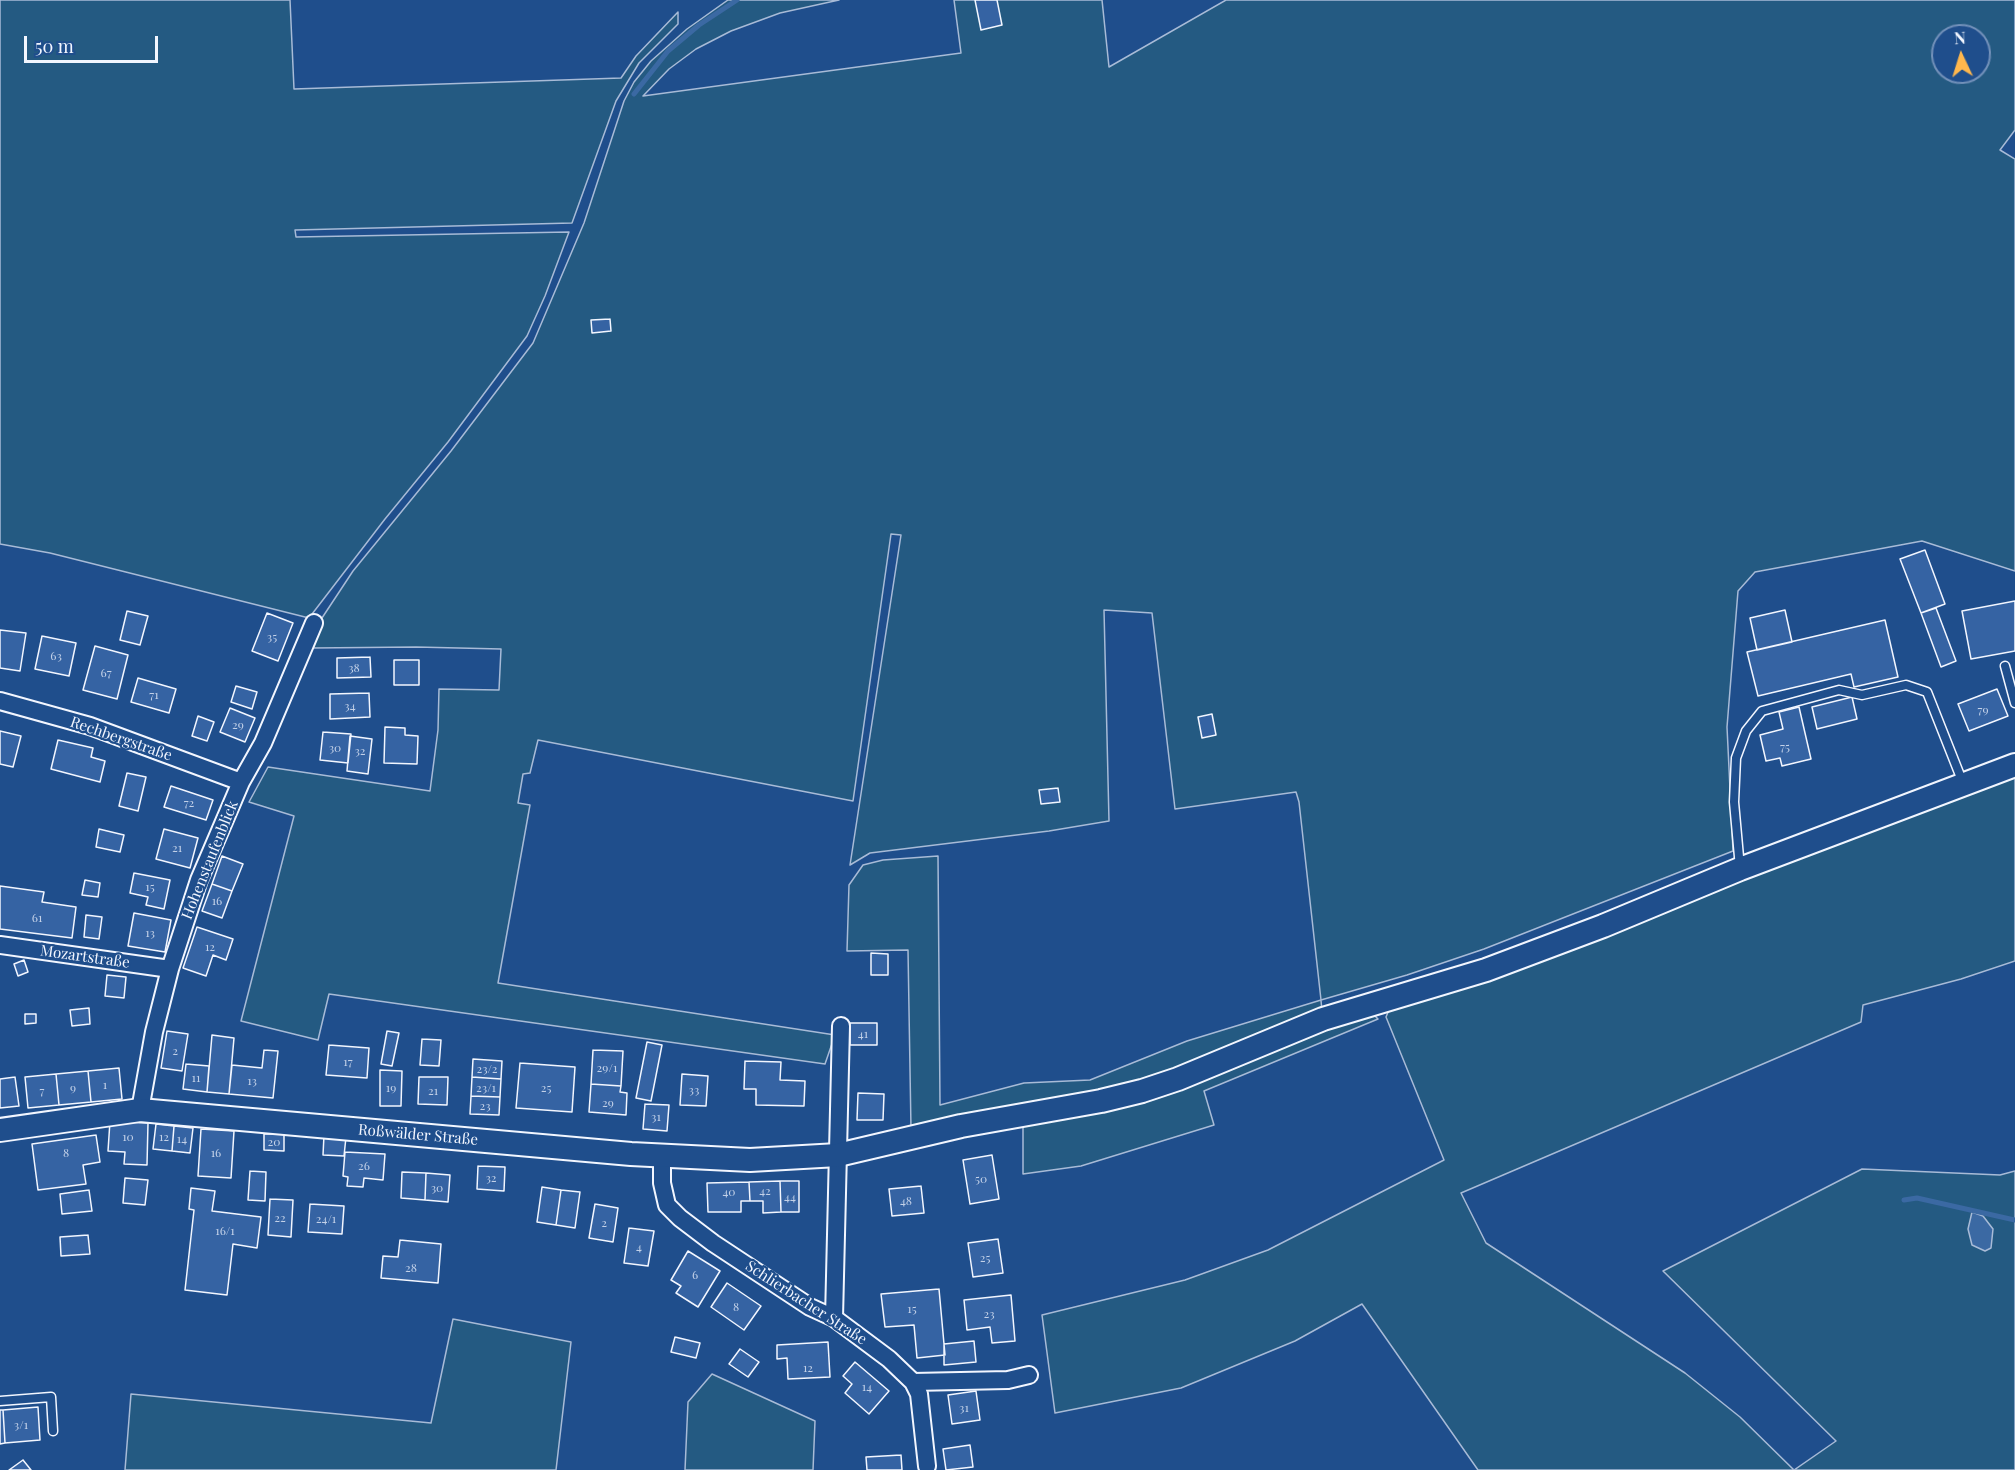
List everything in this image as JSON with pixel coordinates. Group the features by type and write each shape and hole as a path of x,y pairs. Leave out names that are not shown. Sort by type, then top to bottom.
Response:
{"street":[{"name":"Hohenstaufenblick","path":"140,1110 154,1032 170,969 199,880 314,623"},
{"name":"Rechbergstraße","path":"0,701 90,726 241,782"},
{"name":"Roßwälder Straße","path":"0,1130 140,1110 662,1156 750,1160 838,1155 961,1126 1101,1101 1142,1091 1178,1079 1323,1019 1486,970 1603,926 1740,869 2015,765"},
{"name":"Mozartstraße","path":"0,945 170,969"},
{"path":"834,1318 841,1026"},
{"name":"Schlierbacher Straße","path":"662,1156 662,1183 667,1205 680,1218 713,1243 810,1307 834,1318 889,1359 913,1382"},
{"path":"927,1466 920,1401 913,1382 1008,1380 1029,1375"}],"lane":[{"path":"2005,666 2015,703"},
{"path":"1740,869 1734,802 1737,758 1746,731 1762,711 1839,690 1862,695 1906,685 1927,692 1963,783"},
{"path":"0,1401 51,1397 53,1431"}],"shaded area":[{"path":"0,0 290,0 294,89 621,78 636,56 678,12 678,24 639,63 616,101 572,223 295,230 296,237 569,232 527,336 448,442 309,618 50,553 0,544"},
{"path":"728,0 839,0 780,13 731,31 696,49 669,69 643,96 961,53 954,0 1102,0 1109,67 1226,0 2015,0 2015,130 2000,150 2015,159 2015,571 1922,541 1755,572 1738,591 1727,727 1733,851 1484,949 1407,975 1321,1000 1296,792 1175,809 1152,613 1104,610 1109,821 1049,831 870,853 850,865 901,535 891,534 853,801 538,740 530,773 523,774 518,803 530,805 498,983 835,1035 825,1064 329,994 318,1040 241,1021 294,816 249,802 268,767 430,791 438,730 439,689 499,690 501,649 312,648 320,621 353,571 451,451 533,343 584,223 624,101 634,82 651,61 687,29"},
{"path":"2015,773 2015,961 1961,979 1863,1005 1861,1022 1461,1193 1486,1243 1685,1373 1740,1417 1794,1470 1478,1470 1362,1304 1295,1341 1181,1388 1055,1413 1042,1315 1185,1280 1268,1250 1444,1160 1386,1017 1391,1005"},
{"path":"938,856 940,1105 1024,1083 1090,1080 1187,1041 1321,1000 1322,1012 1136,1084 911,1129 908,950 847,951 849,885 863,865 883,860"},
{"path":"1370,1011 1378,1019 1204,1091 1214,1125 1081,1166 1023,1174 1023,1123"},
{"path":"1862,1169 2000,1175 2015,1171 2015,1470 1794,1470 1836,1441 1663,1271"},
{"path":"1972,1212 1983,1216 1993,1229 1991,1248 1985,1251 1972,1245 1968,1229"},
{"path":"453,1319 571,1342 556,1470 125,1470 131,1394 431,1423"},
{"path":"712,1374 815,1421 813,1470 685,1470 688,1402"}],"building":[{"path":"975,0 997,0 1002,25 981,30"},
{"path":"610,319 611,331 592,333 591,320"},
{"path":"1925,550 1945,604 1921,613 1900,559"},
{"path":"2015,601 2015,651 1971,659 1962,611"},
{"path":"1936,608 1956,661 1941,667 1921,613"},
{"path":"1785,610 1792,642 1757,650 1750,618"},
{"path":"127,611 148,616 140,645 120,640"},
{"path":"267,613 293,623 278,661 252,651"},
{"path":"1885,620 1898,677 1854,687 1851,674 1758,696 1747,652"},
{"path":"0,630 26,633 20,671 0,668"},
{"path":"42,636 76,643 69,676 35,669"},
{"path":"95,646 128,655 117,699 83,690"},
{"path":"370,657 371,677 337,678 337,658"},
{"path":"394,660 419,660 419,685 394,685"},
{"path":"138,678 176,689 169,713 131,702"},
{"path":"236,686 257,692 252,709 231,702"},
{"path":"1997,689 2008,716 1969,731 1958,704"},
{"path":"369,693 370,717 330,719 330,694"},
{"path":"1852,697 1857,719 1817,729 1812,707"},
{"path":"1799,707 1811,759 1782,766 1780,758 1766,761 1760,735 1783,729 1779,712"},
{"path":"230,708 255,718 245,742 220,732"},
{"path":"1212,714 1216,735 1202,738 1198,717"},
{"path":"198,716 214,722 207,741 192,736"},
{"path":"385,727 405,728 405,735 418,736 417,764 384,763"},
{"path":"0,731 21,736 13,767 0,764"},
{"path":"323,732 351,734 348,763 320,760"},
{"path":"350,736 372,739 368,774 347,771"},
{"path":"58,740 93,748 91,757 105,761 100,782 51,769"},
{"path":"127,773 146,777 138,811 119,806"},
{"path":"171,786 213,800 206,820 164,807"},
{"path":"1058,788 1060,802 1041,804 1039,790"},
{"path":"99,829 124,835 120,852 96,847"},
{"path":"164,829 198,838 190,868 156,859"},
{"path":"222,856 243,864 232,891 212,884"},
{"path":"134,873 170,880 164,909 146,905 148,897 130,893"},
{"path":"85,880 100,883 98,897 82,895"},
{"path":"212,884 232,891 222,918 202,911"},
{"path":"0,886 44,892 42,902 76,907 72,938 0,929"},
{"path":"134,913 171,920 165,952 128,946"},
{"path":"86,915 102,917 99,939 84,937"},
{"path":"197,927 233,939 226,960 213,955 206,976 183,968"},
{"path":"871,953 888,954 888,975 871,975"},
{"path":"24,960 28,972 18,976 14,964"},
{"path":"107,975 126,977 124,998 105,996"},
{"path":"89,1008 90,1024 72,1026 70,1010"},
{"path":"25,1014 36,1014 36,1023 25,1024"},
{"path":"850,1023 877,1023 877,1045 850,1045"},
{"path":"167,1031 188,1034 182,1071 161,1068"},
{"path":"387,1031 399,1033 392,1066 381,1064"},
{"path":"212,1035 234,1038 229,1094 207,1092"},
{"path":"422,1039 441,1040 439,1066 420,1065"},
{"path":"647,1042 662,1045 651,1101 636,1098"},
{"path":"329,1045 369,1048 367,1078 326,1075"},
{"path":"264,1050 278,1051 273,1098 229,1094 232,1065 262,1068"},
{"path":"593,1050 623,1051 621,1086 591,1084"},
{"path":"473,1059 502,1061 501,1079 472,1077"},
{"path":"745,1061 781,1062 780,1080 805,1081 804,1106 756,1105 756,1089 744,1089"},
{"path":"520,1063 575,1067 572,1112 516,1108"},
{"path":"186,1064 209,1066 207,1092 183,1089"},
{"path":"119,1068 122,1099 91,1102 88,1071"},
{"path":"380,1070 402,1071 401,1106 380,1106"},
{"path":"88,1071 91,1102 59,1105 56,1074"},
{"path":"56,1074 59,1105 28,1108 25,1077"},
{"path":"682,1074 708,1076 706,1106 680,1105"},
{"path":"15,1077 19,1106 0,1108 0,1079"},
{"path":"419,1077 448,1077 447,1105 418,1104"},
{"path":"472,1077 501,1079 500,1097 471,1096"},
{"path":"591,1084 621,1086 620,1092 627,1093 626,1115 589,1112"},
{"path":"858,1093 884,1094 883,1120 857,1120"},
{"path":"471,1096 500,1097 499,1115 470,1114"},
{"path":"645,1104 669,1105 667,1131 643,1129"},
{"path":"110,1121 148,1123 147,1165 124,1164 125,1152 108,1151"},
{"path":"156,1124 174,1126 172,1151 153,1149"},
{"path":"174,1126 193,1128 190,1153 172,1151"},
{"path":"201,1129 234,1131 231,1178 198,1176"},
{"path":"264,1134 284,1134 284,1151 264,1150"},
{"path":"96,1135 100,1162 83,1165 86,1184 38,1190 32,1144"},
{"path":"324,1135 346,1137 344,1156 323,1155"},
{"path":"345,1152 385,1154 383,1180 364,1178 363,1187 347,1186 348,1177 343,1176"},
{"path":"992,1155 999,1199 970,1204 963,1160"},
{"path":"478,1166 505,1167 504,1191 477,1189"},
{"path":"250,1171 266,1172 265,1201 248,1200"},
{"path":"402,1172 426,1173 425,1200 401,1198"},
{"path":"426,1173 450,1175 448,1202 425,1200"},
{"path":"125,1178 148,1180 145,1205 123,1203"},
{"path":"780,1181 781,1212 763,1213 763,1201 750,1201 749,1182"},
{"path":"780,1181 799,1181 799,1212 781,1212"},
{"path":"749,1182 750,1201 741,1201 741,1212 708,1212 707,1183"},
{"path":"921,1186 924,1213 892,1216 889,1189"},
{"path":"542,1187 561,1190 556,1225 537,1222"},
{"path":"191,1188 215,1191 212,1211 261,1217 257,1248 233,1244 227,1295 185,1290 194,1210 189,1209"},
{"path":"89,1190 92,1211 62,1214 60,1194"},
{"path":"561,1190 580,1192 575,1228 556,1225"},
{"path":"270,1199 293,1200 291,1237 268,1235"},
{"path":"310,1204 344,1206 342,1234 308,1232"},
{"path":"595,1204 618,1208 613,1242 589,1238"},
{"path":"629,1228 654,1231 648,1266 624,1263"},
{"path":"88,1235 90,1254 61,1256 60,1237"},
{"path":"998,1239 1003,1273 973,1277 968,1243"},
{"path":"400,1240 441,1244 438,1283 381,1278 383,1256 398,1257"},
{"path":"688,1251 720,1271 698,1307 676,1293 681,1286 671,1280"},
{"path":"727,1283 761,1306 744,1330 711,1307"},
{"path":"939,1289 945,1355 917,1358 914,1325 885,1327 881,1294"},
{"path":"1011,1295 1015,1341 992,1343 990,1327 967,1330 964,1300"},
{"path":"675,1337 700,1343 696,1358 671,1352"},
{"path":"974,1341 976,1362 944,1365 944,1344"},
{"path":"828,1342 830,1377 788,1379 787,1358 777,1359 777,1345"},
{"path":"740,1349 759,1362 748,1377 729,1364"},
{"path":"855,1362 889,1391 869,1414 845,1393 852,1384 843,1376"},
{"path":"976,1391 980,1420 952,1424 948,1395"},
{"path":"38,1407 40,1440 5,1443 3,1410"},
{"path":"0,1410 3,1410 5,1443 0,1444"},
{"path":"970,1445 973,1467 946,1470 943,1449"},
{"path":"901,1455 902,1470 867,1470 866,1457"},
{"path":"23,1460 31,1470 9,1470"}],"waterway":[{"path":"634,94 668,51 699,25 737,0"},
{"path":"1904,1200 1917,1198 2015,1220"}]}
